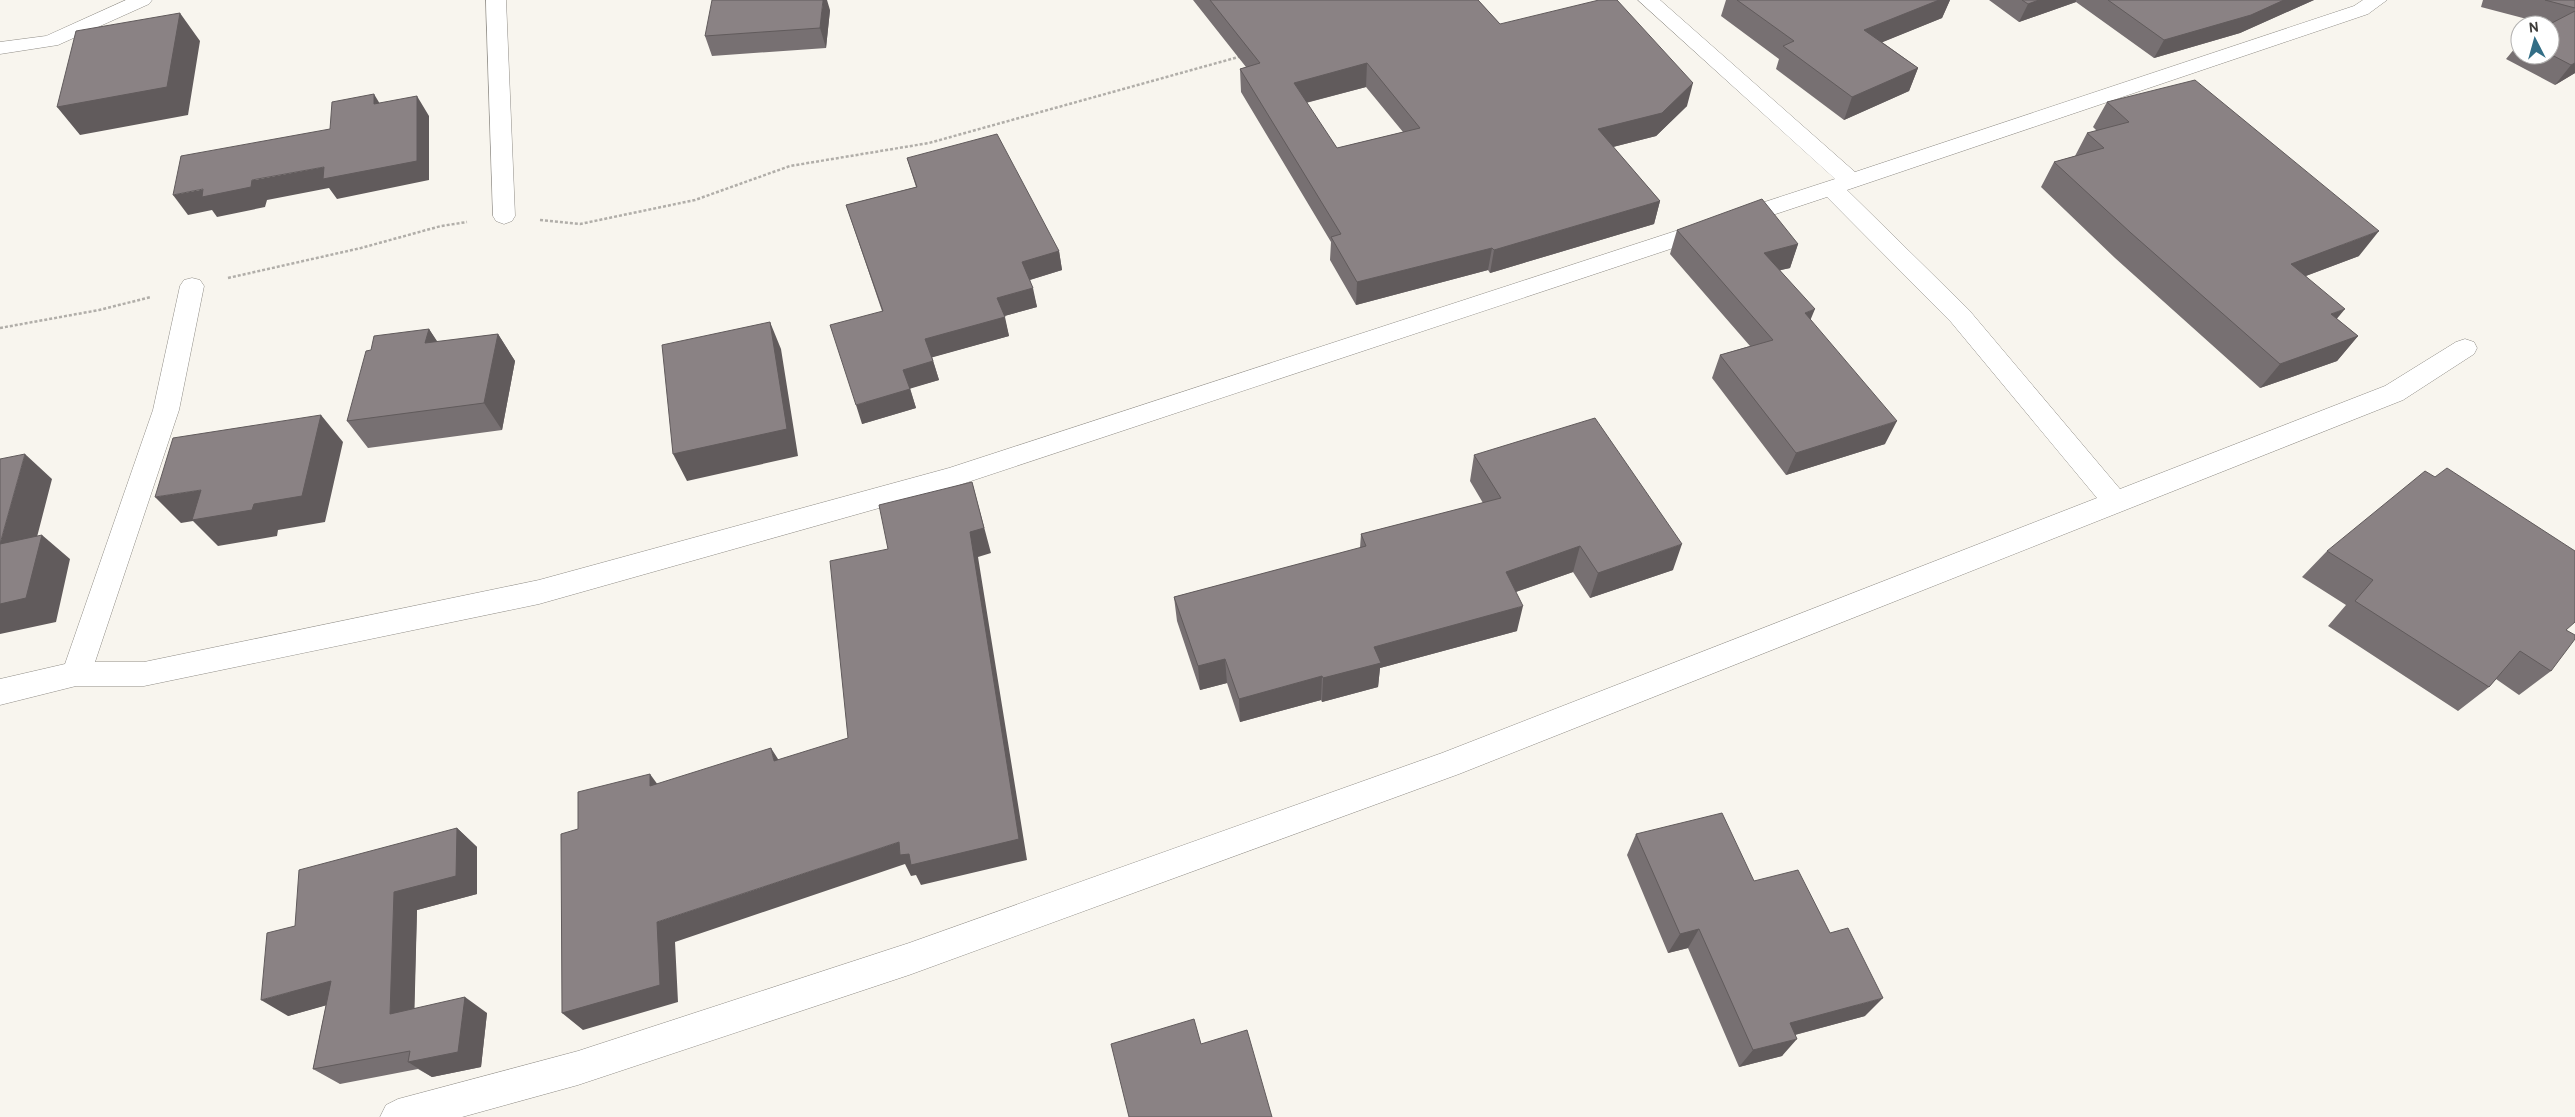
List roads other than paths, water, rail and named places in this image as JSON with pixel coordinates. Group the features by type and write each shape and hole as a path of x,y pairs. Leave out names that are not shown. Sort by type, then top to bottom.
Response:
{"street":[{"path":"0,48 51,41 142,0"},
{"path":"496,0 504,216"},
{"path":"1648,0 1841,185 1960,316 2116,503"},
{"path":"0,692 76,674 144,674 539,592 950,478 1841,185 2361,10 2377,0"},
{"path":"76,674 166,410 192,286"},
{"path":"398,1117 578,1068 909,959 1448,764 2394,393 2466,348"}]}
